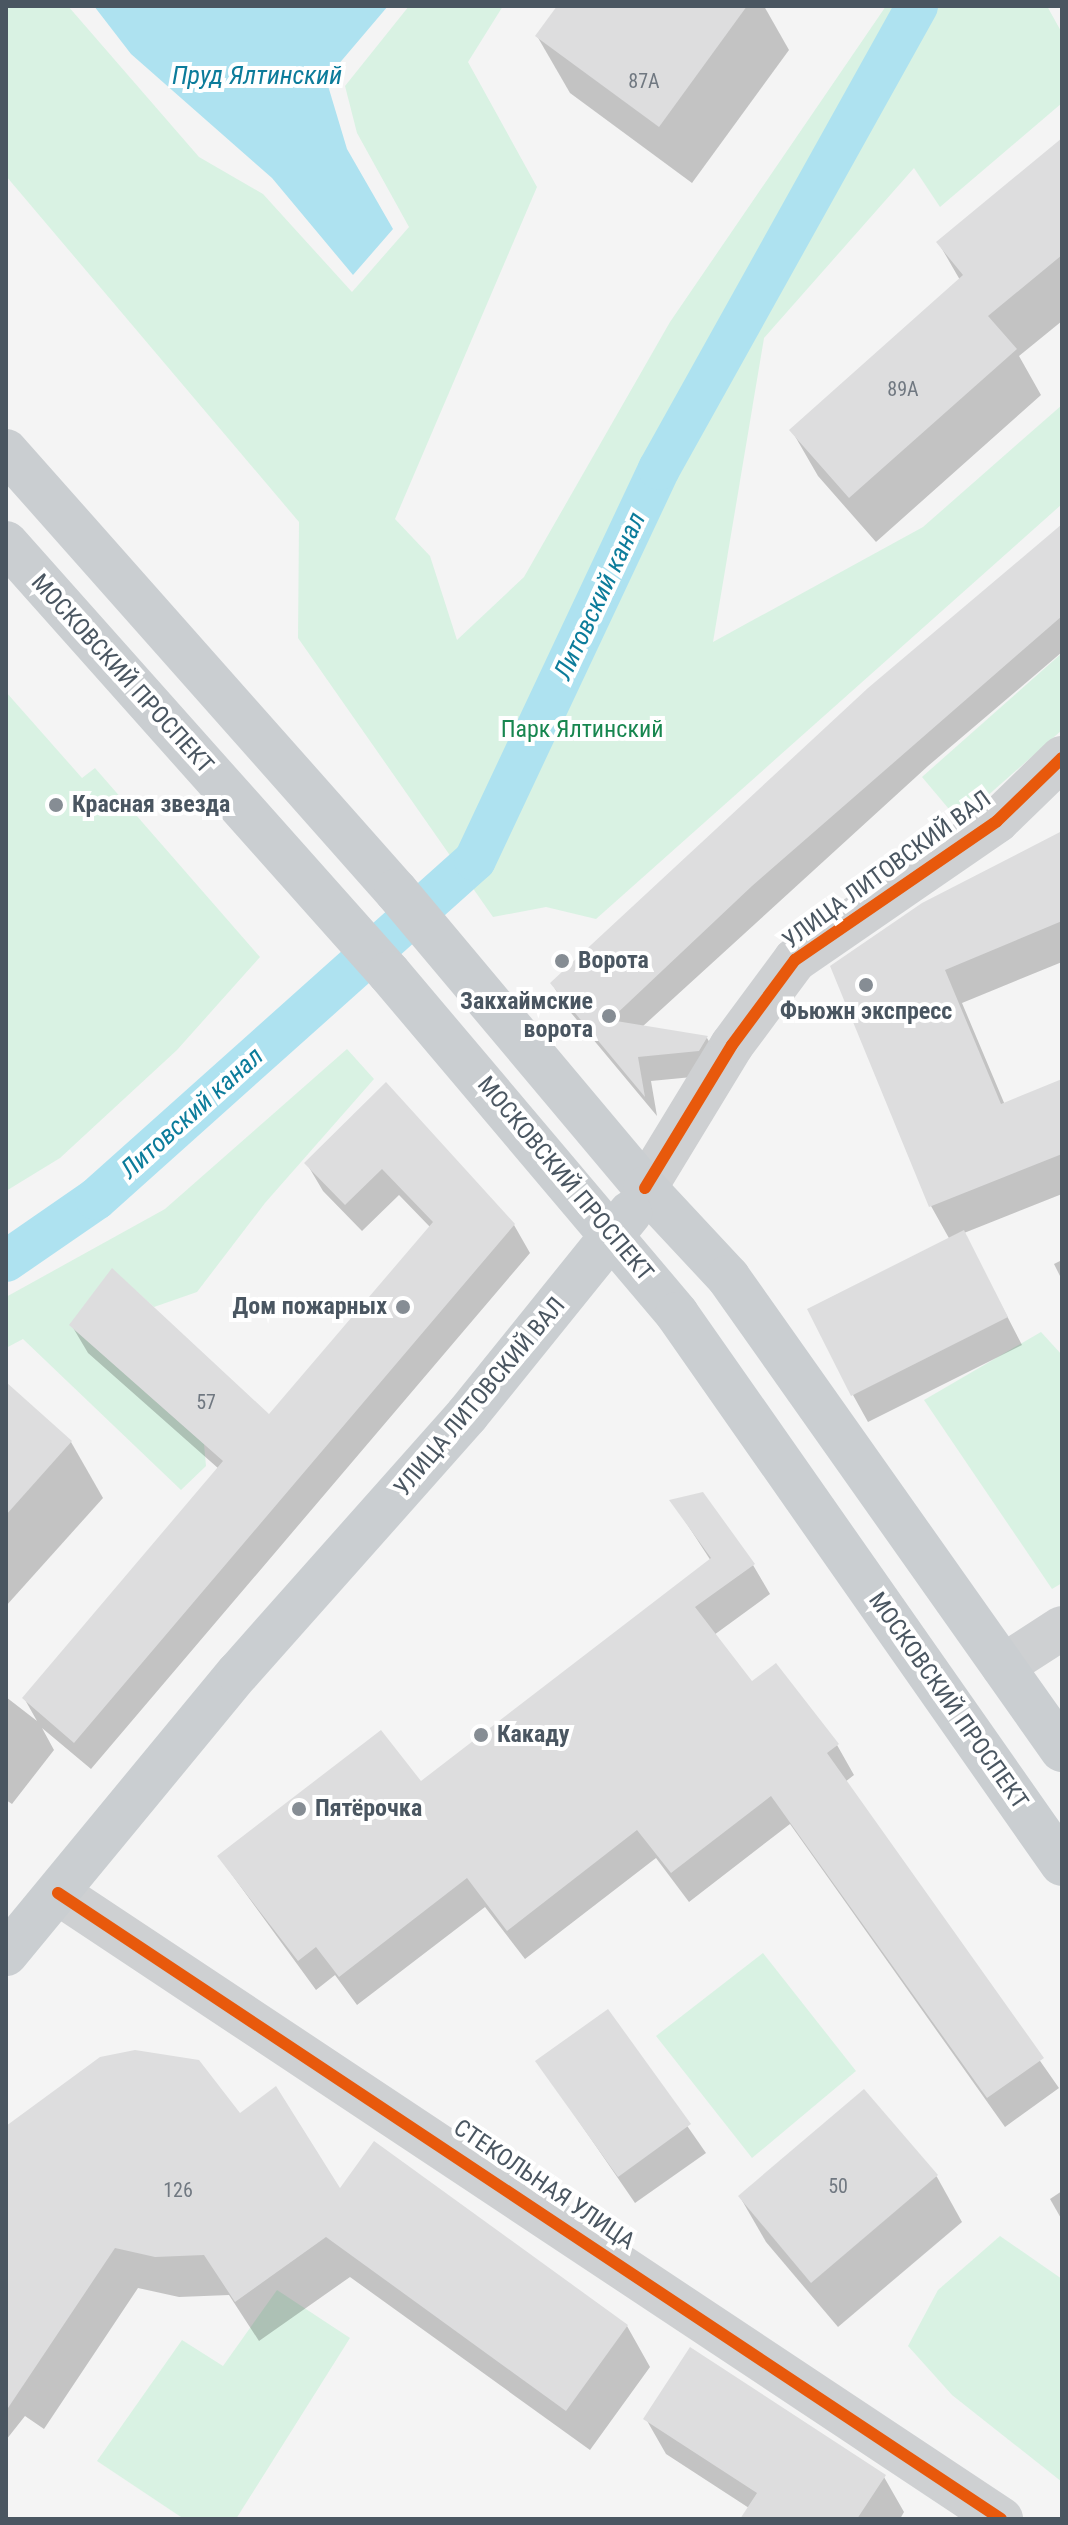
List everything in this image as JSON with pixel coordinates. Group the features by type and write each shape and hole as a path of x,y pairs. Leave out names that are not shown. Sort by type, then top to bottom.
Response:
{"main road":[{"path":"6,451 396,891 645,1188 728,1277 1062,1750"},
{"name":"МОСКОВСКИЙ ПРОСПЕКТ","path":"6,543 389,973 677,1314 1062,1864"},
{"name":"УЛИЦА ЛИТОВСКИЙ ВАЛ","path":"6,1954 238,1673 467,1415 614,1238 645,1188"}],"street":[{"name":"УЛИЦА ЛИТОВСКИЙ ВАЛ","path":"645,1188 732,1045 795,960 997,821 1062,758"},
{"path":"1003,1666 1062,1628"},
{"name":"СТЕКОЛЬНАЯ УЛИЦА","path":"58,1893 1001,2519"}],"green space":[{"name":"Парк Ялтинский","path":"6,6 68,6 199,157 263,194 352,292 409,227 357,133 345,86 409,6 503,6 468,62 537,187 395,519 430,556 457,640 524,577 670,322 886,6 1047,6 1062,33 1062,103 940,207 914,168 764,338 713,642 923,527 1062,405 1062,504 596,919 546,907 493,917 298,638 299,522 6,176"},
{"path":"1062,653 1062,730 959,821 922,777"},
{"path":"6,692 82,778 95,768 260,957 177,1050 60,1158 6,1191"},
{"path":"347,1049 374,1079 265,1203 197,1292 154,1307 112,1269 70,1325 204,1444 206,1466 181,1490 23,1339 6,1348 6,1297 165,1209"},
{"path":"1041,1332 1062,1355 1062,1583 1052,1589 924,1400"},
{"path":"763,1953 856,2071 752,2158 656,2036"},
{"path":"1000,2236 1062,2279 1062,2482 952,2395 908,2346 938,2290"},
{"path":"277,2290 350,2338 236,2519 184,2519 97,2461 182,2340 223,2366"}],"water":[{"name":"Пруд Ялтинский","path":"94,6 388,6 326,79 347,149 393,229 353,275 272,178 131,54"}],"building":[{"path":"557,6 747,6 659,127 535,36"},
{"path":"1062,138 1062,255 988,316 1017,349 849,498 789,430 963,275 936,242"},
{"path":"1062,524 1062,616 752,886 610,1020 708,1036 699,1051 638,1057 645,1097 550,983 868,688"},
{"path":"1062,831 1062,921 945,970 1001,1104 1062,1079 1062,1154 929,1207 830,966 922,903"},
{"path":"386,1082 515,1224 74,1743 22,1698 223,1461 69,1325 112,1268 269,1414 433,1222 382,1169 345,1205 304,1163"},
{"path":"964,1230 1008,1317 851,1396 807,1309"},
{"path":"6,1382 72,1441 6,1515"},
{"path":"703,1492 755,1564 695,1607 752,1681 776,1663 839,1744 827,1753 1044,2058 987,2098 771,1796 671,1873 637,1830 507,1931 467,1878 339,1977 316,1947 298,1961 217,1856 381,1730 421,1781 711,1558 669,1500"},
{"path":"608,2009 691,2124 618,2177 535,2061"},
{"path":"135,2050 199,2060 240,2113 276,2086 340,2188 374,2141 628,2325 566,2411 326,2237 235,2302 204,2255 155,2257 115,2248 6,2411 6,2126 100,2057"},
{"path":"864,2089 938,2175 811,2283 738,2196"},
{"path":"690,2347 886,2475 857,2519 740,2519 757,2493 643,2419"}],"waterway":[{"name":"Литовский канал","path":"6,1261 96,1199 475,860 659,469 917,6"}],"cycle path":[{"path":"645,1188 732,1045 795,960 997,821 1062,758"},
{"path":"58,1893 1001,2519"}],"place":[{"name":"Красная звезда","path":"56,805"},
{"name":"Ворота","path":"562,961"},
{"name":"Фьюжн экспресс","path":"866,985"},
{"name":"Закхаймские ворота","path":"609,1016"},
{"name":"Дом пожарных","path":"403,1307"},
{"name":"Какаду","path":"481,1735"},
{"name":"Пятёрочка","path":"299,1809"}]}
